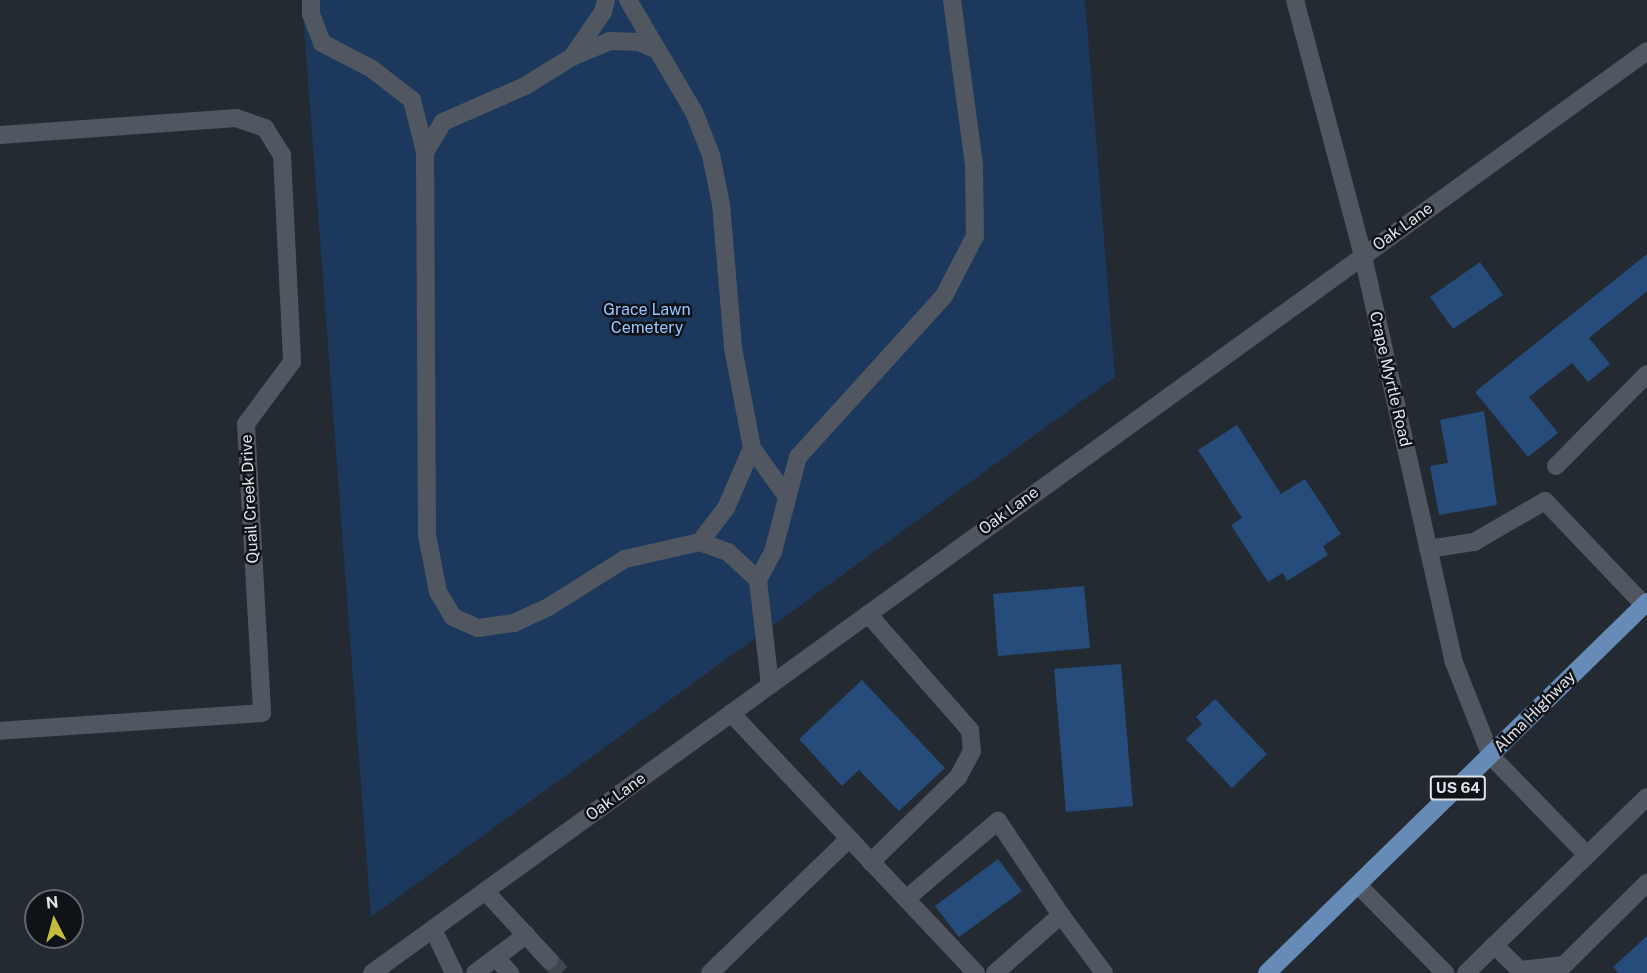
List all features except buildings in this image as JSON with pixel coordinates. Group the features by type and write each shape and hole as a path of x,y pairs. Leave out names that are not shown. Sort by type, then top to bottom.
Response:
{"main road":[{"name":"Alma Highway","path":"1268,973 1645,603"}],"street":[{"path":"311,0 311,14 322,43 372,69 412,100 425,152 427,535 438,592 453,616 478,628 514,623 625,559 700,542 728,552 758,580"},
{"path":"572,57 603,12 606,0"},
{"path":"628,0 694,112 711,155 721,204 733,348 752,448 787,497"},
{"path":"770,685 758,580 773,552 798,457 945,296 975,236 974,165 952,0"},
{"name":"Crape Myrtle Road","path":"1296,0 1363,256 1453,660 1491,756"},
{"path":"425,152 443,122 525,86 572,57 610,41 639,42 657,50"},
{"name":"Oak Lane","path":"372,973 1647,51"},
{"name":"Quail Creek Drive","path":"0,135 236,118 265,129 282,154 292,362 246,424 262,713 0,731"},
{"path":"1556,466 1647,374"},
{"path":"700,542 726,508 752,448"},
{"path":"1428,549 1474,542 1545,501 1645,603"},
{"path":"868,614 970,730 972,751 958,777 871,862"},
{"path":"731,713 976,973"},
{"path":"1491,756 1587,855"},
{"path":"1466,973 1647,797"},
{"path":"906,899 998,822 1061,915 1104,973"},
{"path":"710,973 849,839"},
{"path":"1494,945 1521,972 1568,969 1647,883"},
{"path":"1358,885 1445,973"},
{"path":"485,891 549,960"},
{"path":"995,973 1061,915"},
{"path":"433,929 454,973"},
{"path":"475,973 525,935"},
{"path":"496,958 510,973"}],"green space":[{"name":"Grace Lawn Cemetery","path":"302,0 1085,0 1115,377 371,917"}],"tunnel":[{"path":"549,960 561,973"}]}
